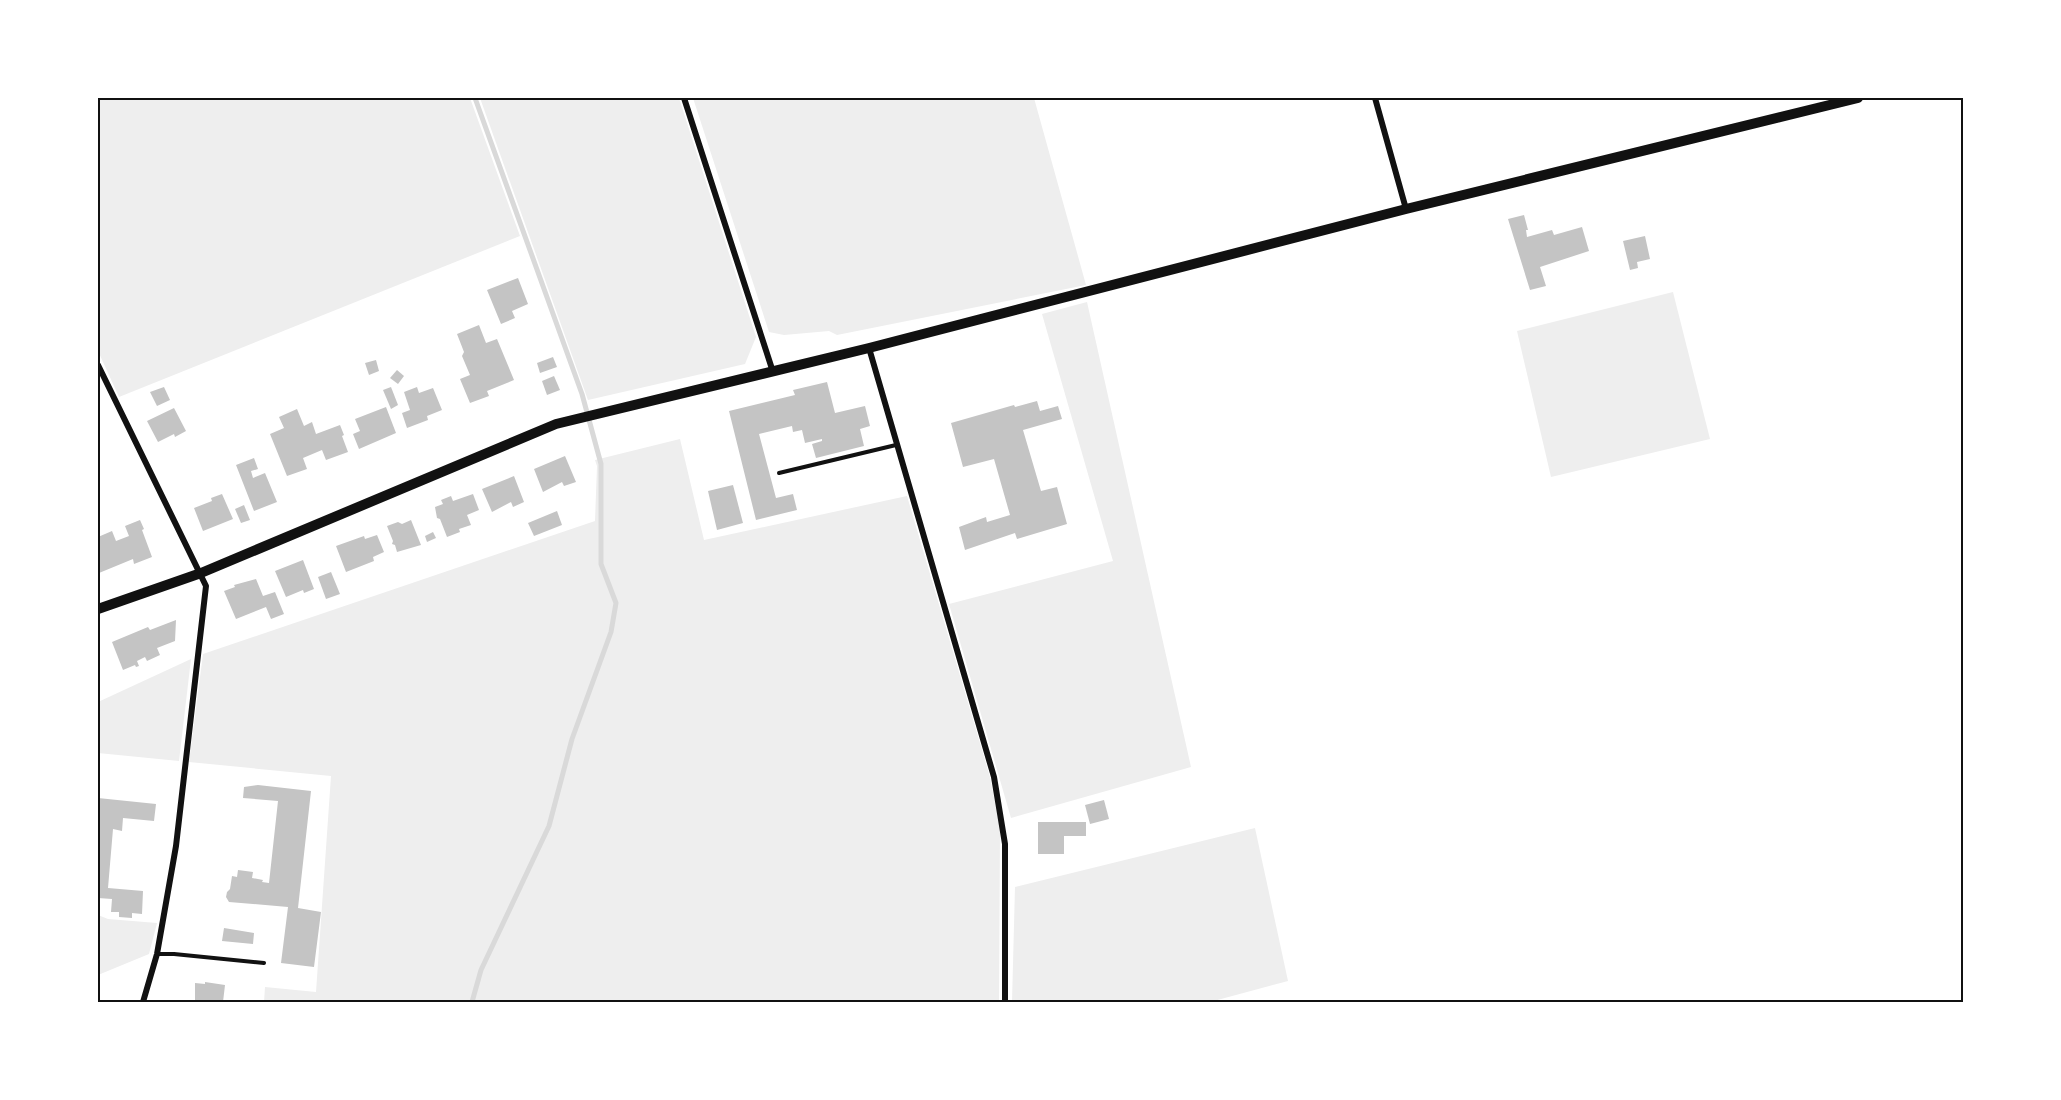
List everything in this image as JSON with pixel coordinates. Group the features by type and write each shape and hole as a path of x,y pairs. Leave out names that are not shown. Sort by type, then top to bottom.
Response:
{"street":[{"path":"684,98 773,372"},
{"path":"1375,98 1406,209"},
{"path":"98,609 201,573 556,424 869,348 1406,209 1858,98"},
{"path":"869,348 994,777 1005,844 1005,1002"},
{"path":"98,365 206,586 176,846 157,954 143,1002"}],"lane":[{"path":"779,473 897,444"},
{"path":"157,954 264,963"}],"shaded area":[{"path":"98,98 470,98 520,236 119,397 98,351"},
{"path":"480,98 679,98 756,337 745,364 588,400"},
{"path":"693,98 1034,98 1086,285 837,335 829,331 784,335 769,332"},
{"path":"1673,292 1710,439 1551,477 1517,331"},
{"path":"1087,302 1191,767 1011,818 949,604 1113,561 1042,314"},
{"path":"680,439 704,540 907,496 990,777 1000,829 999,1002 264,1002 265,987 316,992 331,776 189,762 203,654 595,521 597,466 595,460"},
{"path":"191,659 179,761 98,753 98,702"},
{"path":"1255,828 1288,981 1210,1002 1012,1002 1015,887"},
{"path":"98,915 108,919 157,923 149,954 98,975"}],"building":[{"path":"1524,215 1528,230 1526,230 1527,237 1552,230 1554,235 1582,227 1589,251 1540,267 1546,286 1530,290 1508,219"},
{"path":"1645,236 1650,259 1637,262 1638,268 1630,270 1623,241"},
{"path":"518,278 528,304 512,311 515,318 501,324 487,290"},
{"path":"479,325 486,343 497,339 514,380 487,391 489,396 470,403 460,379 470,375 462,356 464,352 457,334"},
{"path":"553,357 557,367 540,373 537,363"},
{"path":"376,360 379,371 369,375 365,363"},
{"path":"397,370 404,376 398,384 390,378"},
{"path":"554,376 560,390 547,395 542,381"},
{"path":"827,382 835,413 865,406 870,426 860,429 864,446 816,458 812,444 822,439 805,443 802,430 793,432 792,426 759,434 776,498 793,494 797,510 756,520 729,411 795,395 793,390"},
{"path":"164,387 170,400 157,406 150,392"},
{"path":"391,387 398,405 391,409 383,390"},
{"path":"417,387 419,393 433,388 442,410 427,416 428,420 407,428 402,413 410,410 404,392"},
{"path":"1037,401 1040,411 1058,406 1062,419 1023,430 1041,491 1057,487 1067,524 1017,539 1015,533 965,550 959,527 986,517 987,522 1010,515 994,459 963,467 951,423 1014,405 1015,407"},
{"path":"386,407 396,433 359,449 353,434 360,431 355,419"},
{"path":"174,408 186,431 158,442 147,421"},
{"path":"297,409 304,426 312,422 316,434 340,425 348,452 326,460 322,450 303,458 307,469 287,476 270,434 284,428 279,417"},
{"path":"565,456 576,482 564,486 562,482 543,492 534,469"},
{"path":"254,458 258,469 251,471 253,478 265,473 277,502 254,511 236,465"},
{"path":"514,476 524,502 513,507 511,502 492,512 482,489"},
{"path":"733,485 743,523 717,530 708,491"},
{"path":"222,494 233,519 203,531 194,508"},
{"path":"473,494 479,510 467,515 471,525 447,537 440,519 437,518 435,507 443,504 441,500 451,496 453,501"},
{"path":"244,505 250,520 241,523 235,509"},
{"path":"557,511 562,525 534,536 528,523"},
{"path":"140,520 152,557 134,564 133,559 99,573 98,537 112,531 116,541 129,536 125,526"},
{"path":"411,520 421,545 397,552 387,526"},
{"path":"433,532 436,538 427,542 425,536"},
{"path":"377,535 384,552 373,557 374,561 346,572 336,546 364,536 365,539"},
{"path":"303,560 314,589 304,593 303,590 286,597 275,571"},
{"path":"331,572 340,594 326,599 318,577"},
{"path":"256,579 263,596 275,592 284,614 271,619 266,607 236,619 224,591 235,587 234,585"},
{"path":"176,620 175,641 157,648 160,655 147,661 145,657 137,661 139,666 135,665 123,670 112,642 148,627 150,630"},
{"path":"258,785 311,791 298,908 321,912 314,967 281,963 288,907 229,902 226,897 232,876 237,877 238,870 253,872 252,878 269,883 278,801 243,798 244,787"},
{"path":"98,798 156,804 154,821 123,818 122,831 113,829 108,888 143,891 142,914 132,913 132,918 119,917 119,912 111,912 112,899 98,898"},
{"path":"1104,800 1109,819 1090,824 1085,805"},
{"path":"1038,822 1086,822 1086,836 1064,836 1064,854 1038,854"},
{"path":"224,928 254,933 253,944 222,941"},
{"path":"205,982 225,985 223,1002 195,1002 195,983 205,984"}],"waterway":[{"path":"472,1002 481,970 549,826 572,739 611,632 616,603 601,564 601,464 582,394 475,98"}]}
